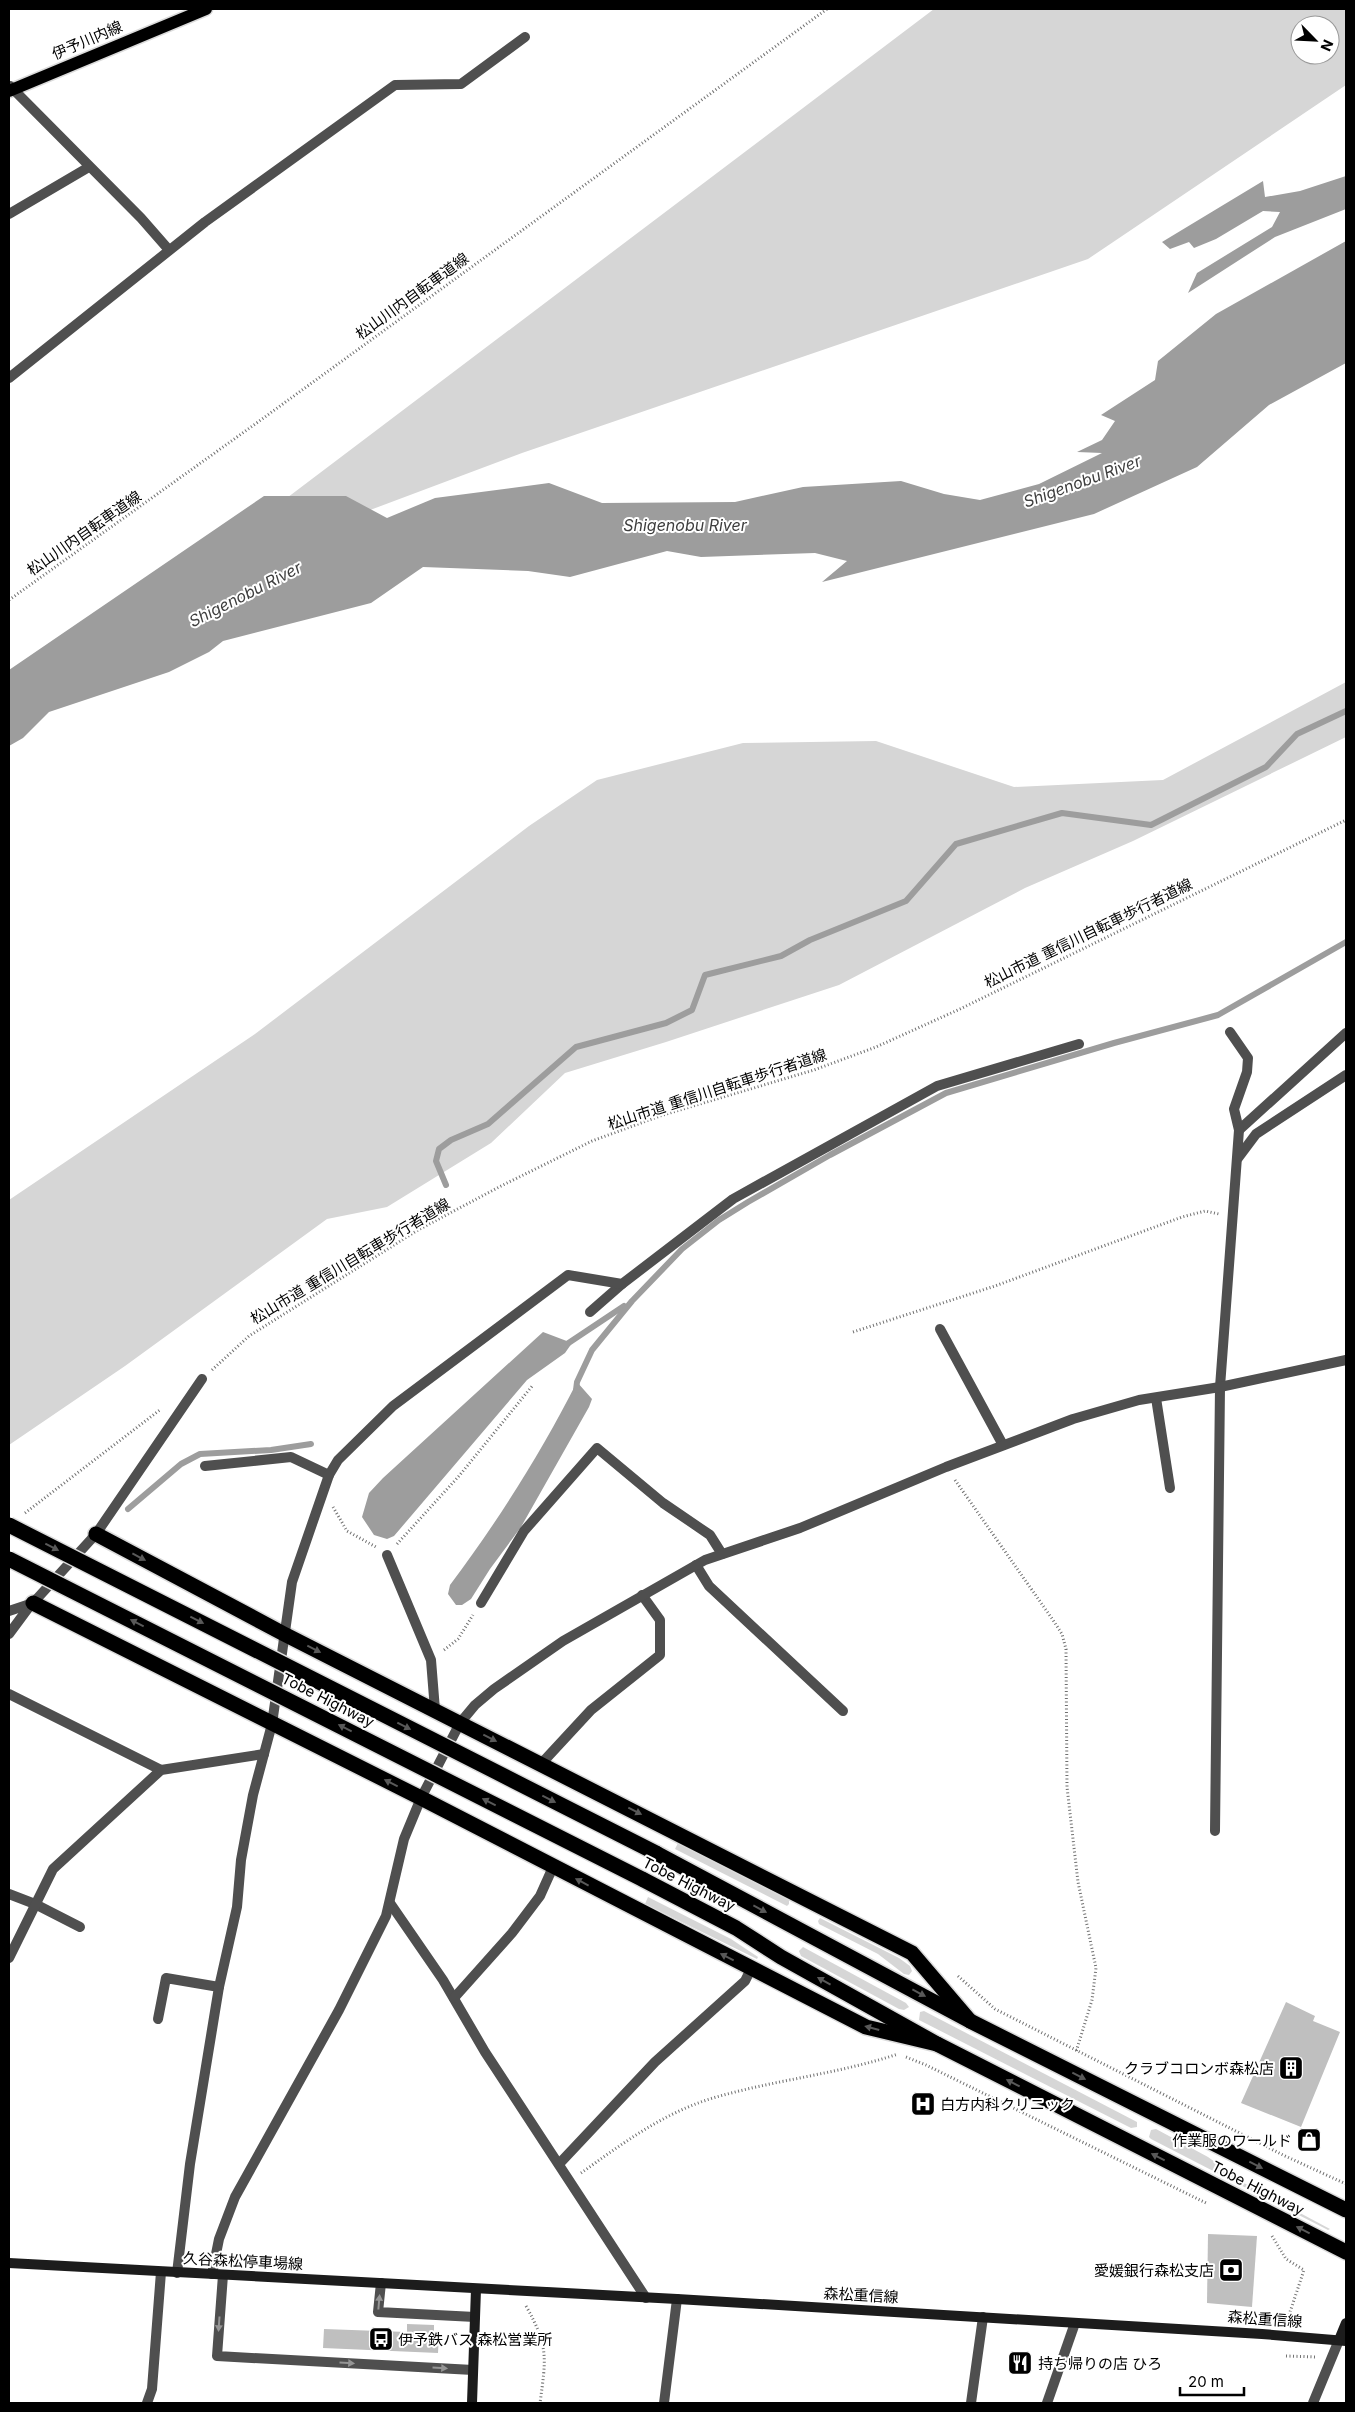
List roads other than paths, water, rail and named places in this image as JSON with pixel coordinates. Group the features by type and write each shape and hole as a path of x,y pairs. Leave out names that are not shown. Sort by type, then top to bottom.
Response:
{"highway":[{"name":"Tobe Highway","path":"9,1525 656,1853 970,2021 1346,2210"},
{"path":"96,1534 284,1634 912,1953 970,2021"},
{"name":"Tobe Highway","path":"9,1559 642,1879 736,1928 781,1957 936,2044 1346,2252"},
{"path":"32,1603 421,1798 750,1969 866,2027 936,2044"}],"main road":[{"name":"伊予川内線","path":"10,88 206,9"},
{"name":"久谷森松停車場線","path":"9,2263 476,2289"},
{"name":"森松重信線","path":"476,2289 983,2317 1342,2341"},
{"path":"472,2403 476,2289"},
{"path":"1342,2341 1346,2323"}],"street":[{"path":"9,378 205,222 394,85 461,84 525,37"},
{"path":"10,88 141,218 169,250"},
{"path":"9,214 89,167"},
{"path":"1215,1831 1220,1387 1239,1130 1234,1109 1247,1072 1248,1058 1230,1032"},
{"path":"1239,1130 1346,1033"},
{"path":"590,1312 622,1284 733,1199 936,1086 1079,1044"},
{"path":"1237,1159 1256,1134 1346,1075"},
{"path":"177,2273 190,2164 219,1987 237,1907 241,1860 253,1795 272,1724 292,1582 329,1475 338,1460 393,1406 568,1275 622,1284"},
{"path":"940,1329 1003,1445"},
{"path":"212,2274 219,2240 235,2197 339,2010 390,1903 393,1879 404,1839 421,1798 460,1723 475,1706 494,1690 562,1641 696,1565 722,1554 800,1528 946,1467 1073,1419 1156,1398 1220,1387 1346,1360"},
{"path":"9,1634 32,1603 96,1534 202,1378"},
{"path":"1156,1398 1170,1488"},
{"path":"481,1602 524,1530 597,1448 663,1503 710,1535 722,1554"},
{"path":"205,1466 291,1457 329,1475"},
{"path":"387,1555 431,1660 435,1710"},
{"path":"696,1565 709,1586 843,1712"},
{"path":"541,1764 591,1710 660,1655 660,1620 642,1594"},
{"path":"9,1611 32,1603"},
{"path":"9,1694 160,1770"},
{"path":"9,1958 53,1869 160,1770 264,1754"},
{"path":"454,1998 512,1933 540,1896 554,1867"},
{"path":"9,1894 35,1904 80,1927"},
{"path":"390,1903 454,1998 485,2052 646,2298"},
{"path":"559,2164 655,2062 745,1981 750,1969"},
{"path":"158,2019 166,1978 219,1987"},
{"path":"147,2403 152,2389 161,2272"},
{"path":"223,2275 217,2356 473,2370"},
{"path":"380,2283 378,2312 475,2317"},
{"path":"664,2403 676,2299"},
{"path":"971,2403 983,2317"},
{"path":"1047,2403 1075,2323"},
{"path":"1313,2403 1342,2341"}],"water":[{"path":"1346,176 1346,209 1275,237 1188,293 1197,273 1272,227 1280,212 1263,211 1216,239 1194,248 1189,242 1170,249 1162,242 1263,181 1265,197 1300,191"},
{"name":"Shigenobu River","path":"1346,241 1346,363 1269,405 1197,467 1094,514 822,582 847,561 815,553 701,557 667,551 570,577 528,571 423,567 371,603 223,641 209,652 169,672 49,712 23,738 9,746 9,670 264,496 346,496 387,518 435,498 549,483 602,503 735,502 803,487 901,481 944,494 980,500 1039,484 1102,453 1077,452 1102,440 1115,421 1101,415 1155,380 1158,361 1216,314"},
{"path":"543,1332 572,1343 565,1353 527,1380 394,1536 387,1539 374,1535 362,1517 369,1493 383,1478"},
{"path":"577,1382 592,1399 589,1407 521,1527 490,1569 471,1599 462,1605 456,1605 448,1594 450,1585 518,1486 549,1435"}],"waterway":[{"path":"446,1185 436,1161 439,1149 451,1140 488,1124 576,1047 666,1023 692,1010 705,975 781,956 810,940 906,901 956,844 1062,813 1151,825 1266,767 1297,734 1346,711"},
{"path":"576,1390 577,1382 592,1350 632,1301 682,1249 719,1220 748,1202 830,1155 946,1093 1114,1043 1218,1015 1346,942"},
{"path":"564,1346 624,1306"},
{"path":"128,1509 181,1464 200,1454 271,1450 311,1444"}],"place":[{"name":"クラブコロンボ森松店","path":"1291,2068"},
{"name":"白方内科クリニック","path":"923,2104"},
{"name":"作業服のワールド","path":"1309,2140"},
{"name":"愛媛銀行森松支店","path":"1231,2270"},
{"name":"伊予鉄バス 森松営業所","path":"381,2339"},
{"name":"持ち帰りの店 ひろ","path":"1020,2363"}]}
